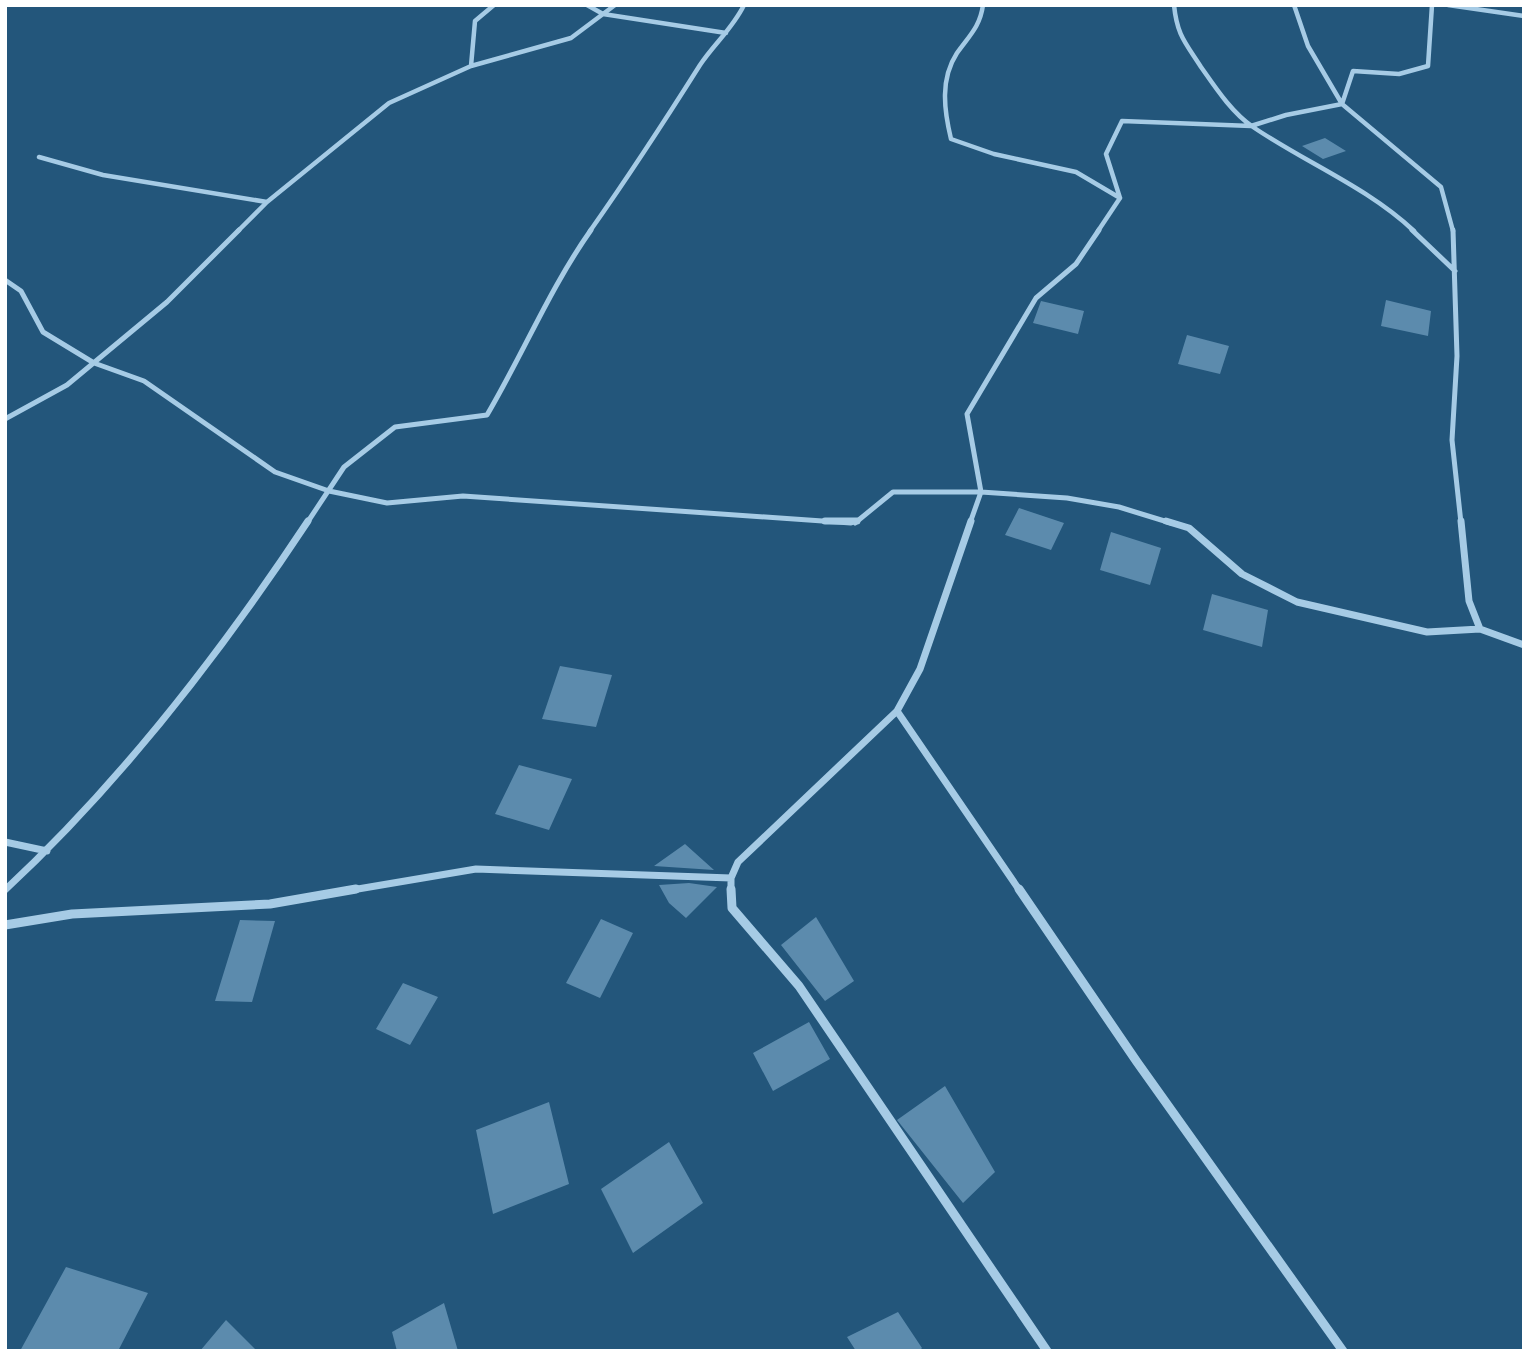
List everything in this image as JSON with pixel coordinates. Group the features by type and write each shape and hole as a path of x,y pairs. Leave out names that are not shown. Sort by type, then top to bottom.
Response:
{"street":[{"path":"471,66 475,21 494,5"},
{"path":"587,5 603,14 726,33"},
{"path":"5,419 67,385 167,302 267,202 326,157 389,103 471,66 571,38 615,5"},
{"path":"5,890 47,852 186,691 250,610 344,467 395,427 487,415 519,361 565,267 659,132 702,62 726,33 744,5"},
{"path":"983,5 981,26 953,62 942,106 951,138 994,154 1076,172 1120,198"},
{"path":"1174,5 1177,31 1216,89 1251,126 1317,163 1399,218 1455,271"},
{"path":"1294,5 1308,46 1342,104 1367,128 1441,187 1455,241 1457,356 1452,440 1469,601 1480,629"},
{"path":"1342,104 1353,71 1399,74 1428,66 1432,5"},
{"path":"1448,5 1524,16"},
{"path":"1120,198 1106,154 1122,121 1251,126 1286,115 1342,104"},
{"path":"39,157 103,175 267,202"},
{"path":"1047,1351 799,986 732,908 731,878 738,862 897,711 919,669 981,492 967,414 1036,298 1076,264 1120,198"},
{"path":"5,280 21,291 43,332 93,363 144,381 275,472 329,491 387,503 463,496 855,523 893,492 981,492 1067,498 1119,507 1189,528 1242,574 1297,602 1427,632 1480,629 1524,645"},
{"path":"897,711 1138,1062 1343,1351"},
{"path":"5,842 47,852"},
{"path":"5,925 72,914 270,904 476,869 731,878"}],"building":[{"path":"1325,138 1346,151 1323,159 1302,146"},
{"path":"1386,300 1431,311 1428,336 1381,326"},
{"path":"1041,301 1084,311 1078,334 1033,323"},
{"path":"1187,335 1229,346 1220,374 1178,364"},
{"path":"1019,508 1064,523 1051,550 1005,535"},
{"path":"1111,532 1161,548 1150,585 1100,570"},
{"path":"1212,594 1268,610 1262,647 1203,630"},
{"path":"560,666 612,675 596,727 542,719"},
{"path":"519,765 572,779 549,830 495,814"},
{"path":"685,844 714,870 654,866"},
{"path":"689,883 717,887 686,918 669,903 659,885"},
{"path":"816,917 854,981 825,1001 781,945"},
{"path":"601,919 633,933 600,998 566,983"},
{"path":"240,920 275,921 252,1002 215,1001"},
{"path":"403,983 438,997 410,1045 376,1029"},
{"path":"809,1022 830,1059 773,1091 753,1053"},
{"path":"945,1086 995,1172 963,1203 897,1120"},
{"path":"549,1102 569,1184 493,1214 476,1130"},
{"path":"669,1142 703,1203 633,1253 601,1189"},
{"path":"66,1267 148,1293 118,1351 20,1351"},
{"path":"444,1303 458,1351 397,1351 392,1332"},
{"path":"898,1312 922,1348 919,1351 856,1351 847,1337"},
{"path":"226,1320 257,1351 200,1351"}]}
